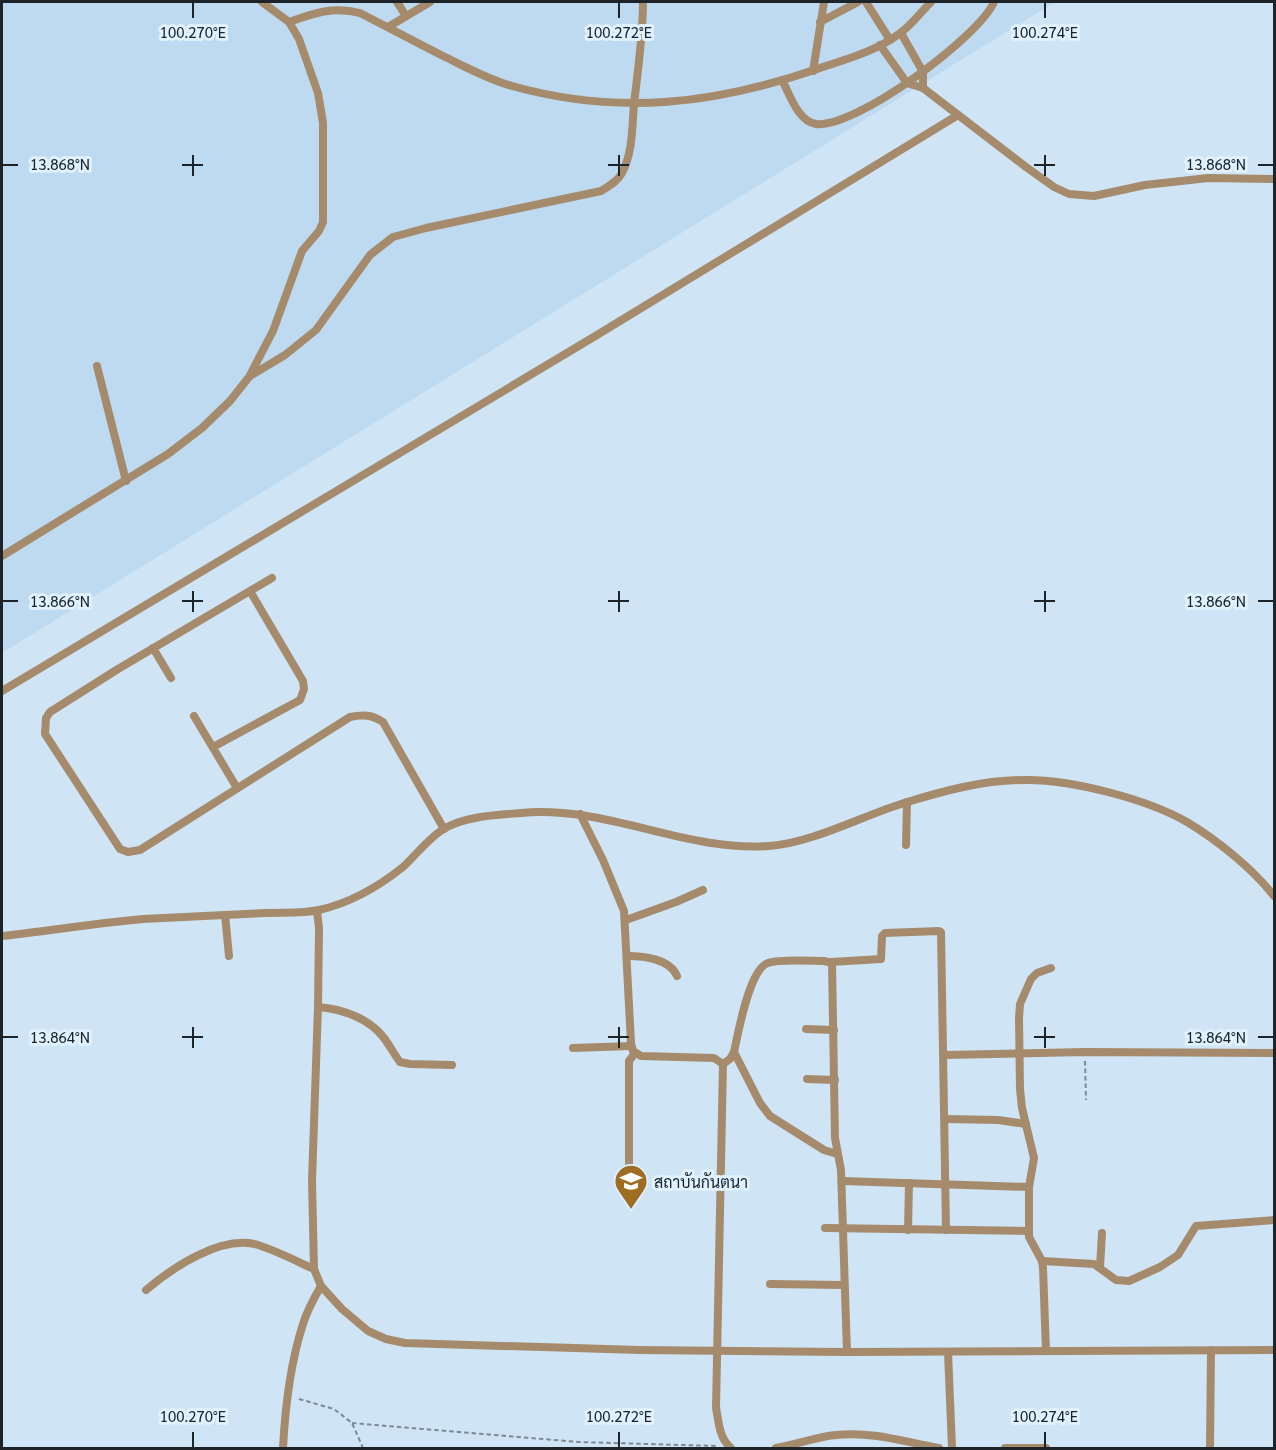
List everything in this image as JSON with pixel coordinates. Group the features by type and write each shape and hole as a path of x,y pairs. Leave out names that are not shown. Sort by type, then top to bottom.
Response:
{"lane":[{"path":"2,556 126,481 168,454 202,428 230,401 249,377 273,331 302,251 319,231 323,222 323,123 315,84 299,39 290,22 262,2"},
{"path":"397,2 406,16"},
{"path":"388,27 430,2"},
{"path":"249,377 285,355 316,330 370,255 393,237 601,190 621,176 627,162 642,47 643,2"},
{"path":"813,71 824,2"},
{"path":"820,22 858,2"},
{"path":"866,2 890,40"},
{"path":"290,22 323,10 345,9 360,13 485,76 510,85 576,100 634,104 685,101 783,82 890,40 901,33 930,2"},
{"path":"783,82 799,112 808,121 816,124 843,118 924,72 948,53 989,11 994,2"},
{"path":"901,33 924,72 923,88"},
{"path":"880,45 907,83 923,88 1026,167 1054,187 1069,194 1094,196 1145,185 1208,178 1275,179"},
{"path":"2,691 597,335 958,115"},
{"path":"97,366 126,481"},
{"path":"272,578 153,648 50,712 46,718 45,734 120,849 128,852 140,850 350,717 362,714 374,716 383,722 444,829"},
{"path":"213,747 300,700 304,689 303,681 250,591"},
{"path":"153,648 171,678"},
{"path":"194,716 237,788"},
{"path":"2,936 140,920 317,910 365,894 403,866 424,844 444,829 459,822 522,812 548,811 580,814 714,843 772,846 811,837 907,802 960,787 1020,780 1053,781 1085,786 1154,807 1187,822 1232,855 1275,896"},
{"path":"906,845 907,802"},
{"path":"580,814 603,860 626,920 633,1050 630,1061 629,1175"},
{"path":"626,920 703,890"},
{"path":"317,910 319,928 318,1007 312,1169 314,1269 321,1286 342,1309 368,1331 386,1339 405,1343 718,1350 847,1352 1275,1350"},
{"path":"225,915 228,956"},
{"path":"723,1064 734,1052 748,996 762,967 771,962 881,959 882,936 885,933 940,932 945,1055 946,1230"},
{"path":"628,956 652,958 674,970 677,976"},
{"path":"831,962 833,965 837,1154 842,1181 847,1352"},
{"path":"1046,1351 1042,1261 1030,1242 1029,1231 1029,1187 1034,1158 1020,1089 1018,1018 1024,992 1031,979 1037,973 1051,968"},
{"path":"318,1007 335,1008 371,1026 384,1037 400,1062 452,1065"},
{"path":"806,1029 834,1030"},
{"path":"573,1048 633,1050 640,1056 714,1058 723,1064"},
{"path":"734,1052 760,1103 770,1116 824,1150 837,1154"},
{"path":"945,1055 1085,1052 1275,1053"},
{"path":"723,1064 716,1408 720,1434 728,1446"},
{"path":"807,1079 835,1080"},
{"path":"945,1119 998,1120 1026,1124"},
{"path":"842,1181 1029,1187"},
{"path":"908,1230 909,1183"},
{"path":"1042,1261 1089,1263 1100,1267 1116,1280 1129,1281 1160,1267 1178,1255 1196,1226 1275,1220"},
{"path":"825,1228 1029,1231"},
{"path":"1100,1267 1102,1233"},
{"path":"146,1290 183,1263 223,1247 242,1243 257,1245 314,1269"},
{"path":"770,1284 844,1285"},
{"path":"283,1449 289,1396 303,1322 321,1286"},
{"path":"1210,1449 1211,1350"},
{"path":"948,1352 952,1449"},
{"path":"776,1449 814,1438 868,1434 939,1449"},
{"path":"1005,1449 1046,1449"}],"path":[{"path":"1085,1052 1086,1101"},
{"path":"289,1396 334,1410 352,1423 578,1442 728,1446"},
{"path":"352,1423 363,1449"}],"shaded area":[{"path":"2,2 1055,2 2,653"}],"place":[{"name":"สถาบันกันตนา","path":"631,1210"}]}
